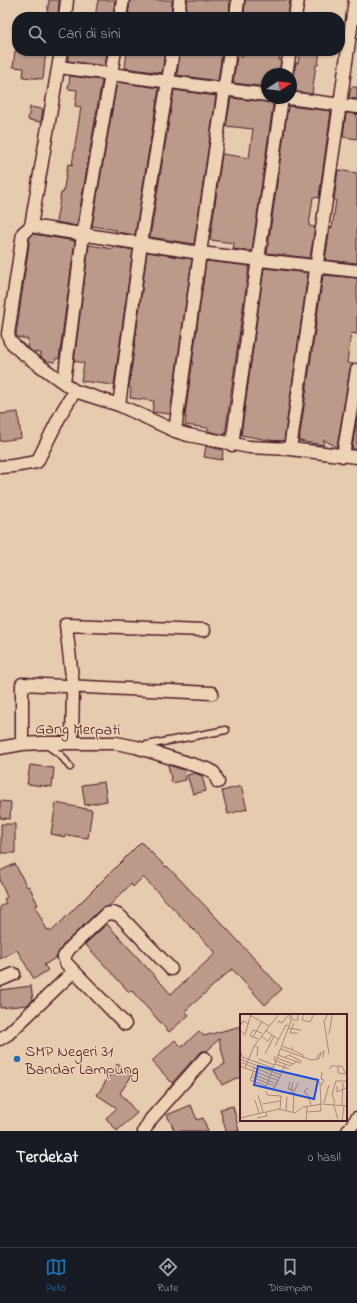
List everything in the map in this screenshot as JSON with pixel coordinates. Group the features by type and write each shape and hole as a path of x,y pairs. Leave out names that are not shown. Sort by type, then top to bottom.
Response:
{"street":[{"path":"66,12 67,0"},
{"path":"121,12 123,0"},
{"path":"179,12 180,0"},
{"path":"237,12 238,0"},
{"path":"296,12 298,0"},
{"path":"290,449 355,0"},
{"path":"60,56 32,226 23,233 8,334 10,341 21,352 75,391 119,405 175,431 232,445 290,449 357,457"},
{"path":"64,382 83,235 114,56"},
{"path":"119,405 141,243 172,56"},
{"path":"175,431 229,56"},
{"path":"287,68 289,56"},
{"path":"59,67 261,94"},
{"path":"297,99 357,107"},
{"path":"232,445 281,104"},
{"path":"32,226 200,253 357,271"},
{"path":"343,456 357,370"},
{"path":"0,467 35,463 63,410 75,391"},
{"path":"72,742 73,686 66,625 204,630"},
{"path":"22,744 22,684 212,693"},
{"name":"Gang Merpati","path":"0,748 42,742 116,743 136,747 210,770 214,773 218,782"},
{"path":"125,1024 73,972 66,963 64,957 69,950 106,914 113,913 120,916 171,969"},
{"path":"0,1039 8,1034 73,972"},
{"path":"0,980 14,974"},
{"path":"144,1131 151,1119 205,1058"},
{"path":"348,1131 357,1118"}],"lane":[{"path":"136,747 226,730"},
{"path":"42,742 61,755 70,767"}],"building":[{"path":"49,0 59,0 58,12 47,12"},
{"path":"98,0 115,0 114,12 96,12"},
{"path":"130,0 172,0 171,12 129,12"},
{"path":"187,0 230,0 229,12 186,12"},
{"path":"245,0 290,0 289,12 244,12"},
{"path":"14,56 45,56 43,79 23,77 24,68 13,67"},
{"path":"68,56 106,56 105,66 68,61"},
{"path":"126,56 164,56 162,73 125,68"},
{"path":"179,56 221,56 218,81 177,75"},
{"path":"237,56 279,56 279,60 281,60 280,68 261,68 261,86 233,83"},
{"path":"299,56 319,56 318,65 316,65 312,94 297,92 296,63 298,63"},
{"path":"70,76 102,80 77,226 56,222 68,164 72,165 81,107 75,106 77,90 68,89"},
{"path":"117,82 159,88 135,235 92,226"},
{"path":"351,87 357,87 357,99 349,98"},
{"path":"174,90 216,96 194,244 150,237"},
{"path":"231,98 261,101 261,104 273,104 252,251 233,249 234,243 210,240 222,154 249,158 253,129 226,126"},
{"path":"288,106 331,111 319,198 313,197 309,226 315,227 310,258 267,253"},
{"path":"30,107 43,109 41,122 28,120"},
{"path":"346,113 357,114 357,139 343,137"},
{"path":"338,170 357,173 357,263 325,260 330,227 332,228"},
{"path":"33,234 75,241 59,359 56,358 55,362 46,361 41,357 41,353 33,352 27,347 28,339 17,337 16,335 30,237"},
{"path":"89,245 113,249 114,247 133,250 114,385 81,381 84,363 74,361"},
{"path":"147,252 192,259 170,414 152,412 154,401 130,398 131,388 129,387"},
{"path":"206,261 249,266 225,435 208,431 208,428 185,425"},
{"path":"264,268 308,273 284,441 268,440 241,435"},
{"path":"323,275 357,278 357,334 351,333 347,363 353,364 350,369 337,447 324,440 323,445 299,441"},
{"path":"18,412 21,438 0,441 0,414"},
{"path":"357,417 357,449 352,449"},
{"path":"206,446 223,450 222,460 204,457"},
{"path":"30,765 54,768 52,787 27,784"},
{"path":"168,765 184,770 186,780 172,783"},
{"path":"195,773 202,776 206,791 193,794 187,775"},
{"path":"104,782 107,801 85,805 82,785"},
{"path":"241,786 247,809 228,814 222,791"},
{"path":"0,801 11,802 10,819 0,818"},
{"path":"56,803 92,810 88,838 65,835 65,837 51,834"},
{"path":"1,824 15,824 15,853 1,853"},
{"path":"141,842 166,867 167,866 282,989 265,1005 232,969 185,1011 189,1015 169,1032 131,990 129,992 85,944 107,924 171,994 216,953 143,877 133,887 131,884 109,906 101,909 64,944 57,957 44,965 48,970 34,979 17,950 0,959 0,907 6,903 4,899 7,897 0,881 0,871 15,864 27,887 29,886 38,905 35,906 47,930 49,929 51,932"},
{"path":"31,986 33,1000 27,1005 0,1008 0,990"},
{"path":"240,1026 240,1077 222,1085 214,1070 225,1064 219,1039 207,1051 199,1053 172,1083 152,1061 175,1040 182,1047 199,1031 204,1036"},
{"path":"117,1064 133,1074 120,1093 137,1113 117,1131 106,1118 117,1108 97,1095"},
{"path":"191,1105 197,1120 203,1118 208,1131 172,1131 174,1130 167,1115"},
{"path":"233,1106 239,1131 226,1131 220,1109"}],"place":[{"name":"SMP Negeri 31 Bandar Lampung","path":"17,1059"}]}
